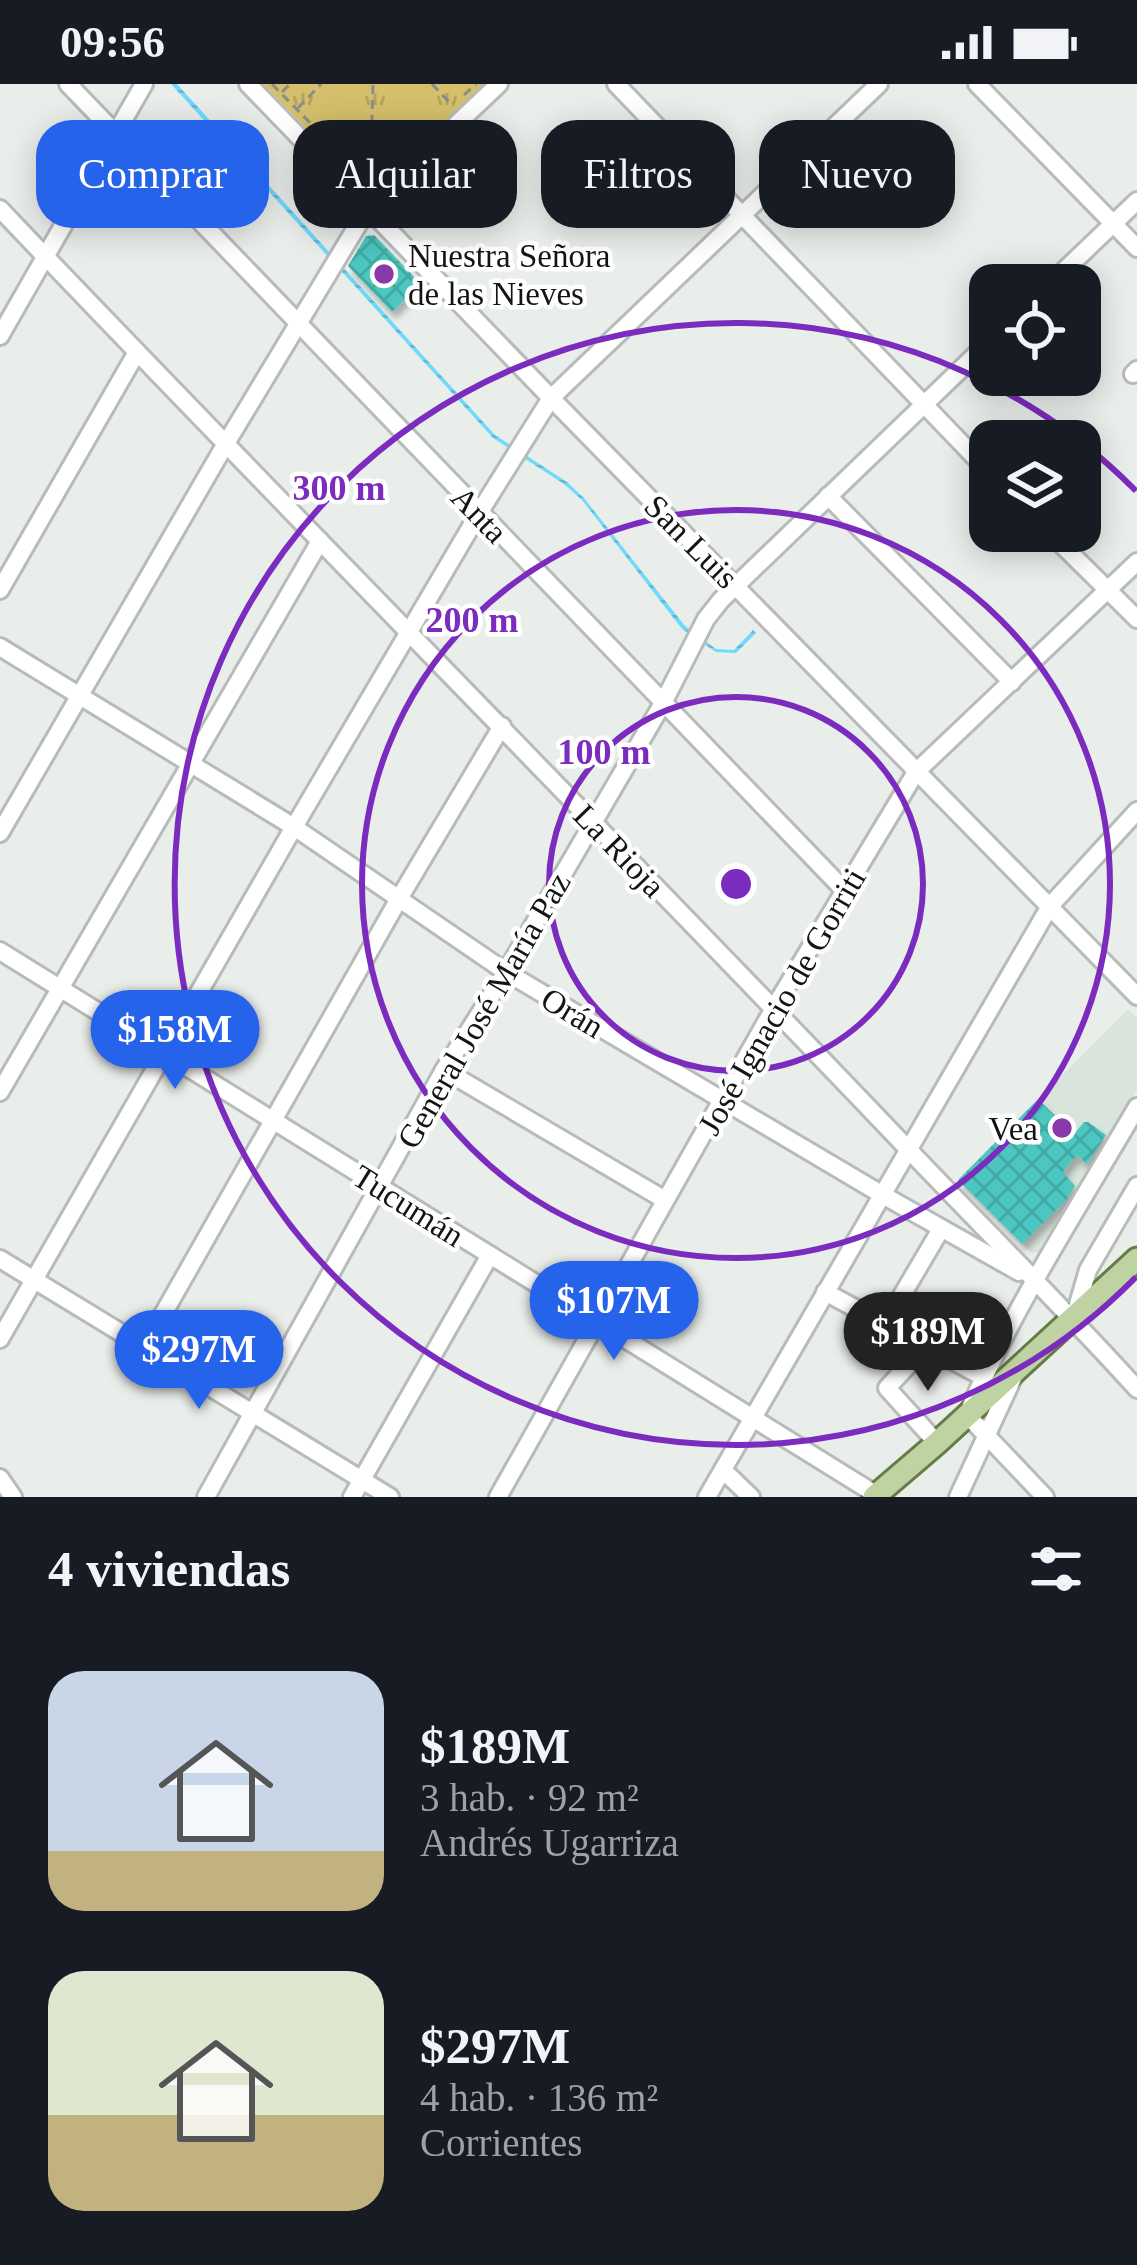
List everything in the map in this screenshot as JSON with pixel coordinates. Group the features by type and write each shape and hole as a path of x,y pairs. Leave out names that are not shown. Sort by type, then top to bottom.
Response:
{"main road":[{"path":"877,1496 1137,1259"}],"street":[{"name":"Anta","path":"68,84 103,120"},
{"path":"122,120 144,84"},
{"name":"San Luis","path":"248,84 293,130"},
{"path":"461,120 499,84"},
{"path":"616,84 969,452"},
{"path":"0,1339 294,827 551,398 879,84"},
{"path":"976,84 1137,248"},
{"path":"1071,264 1137,201"},
{"name":"La Rioja","path":"0,209 1137,1389"},
{"path":"0,336 62,228"},
{"name":"Anta","path":"208,228 844,890"},
{"path":"0,833 356,228"},
{"name":"San Luis","path":"387,228 1137,996"},
{"path":"0,590 137,352"},
{"name":"General José María Paz","path":"206,1497 444,1070 663,703 706,619 969,360"},
{"path":"828,496 1012,682"},
{"path":"0,1092 320,541"},
{"path":"1069,552 1137,619"},
{"name":"José Ignacio de Gorriti","path":"498,1497 774,1008 916,772 1137,562"},
{"name":"Orán","path":"0,647 294,827 506,972 1036,1281"},
{"path":"145,1346 502,726"},
{"path":"707,1497 1050,906 1137,811"},
{"name":"Tucumán","path":"0,950 877,1496"},
{"path":"444,1070 664,1200"},
{"path":"1045,1497 967,1415 1036,1281 1137,1107"},
{"path":"1073,1318 1088,1270 1137,1186"},
{"path":"885,1324 940,1229"},
{"path":"357,1489 490,1255"},
{"path":"0,1259 253,1415 357,1489 389,1497"},
{"path":"825,1292 983,1378"},
{"path":"926,1346 887,1388 937,1443"},
{"path":"958,1497 1017,1370"},
{"path":"723,1470 751,1497"},
{"path":"0,1478 13,1497"}],"path":[{"path":"272,84 370,186 373,84"},
{"path":"281,93 290,84"},
{"path":"297,109 322,84"},
{"path":"432,84 453,106"},
{"path":"464,95 476,84"}],"shaded area":[{"name":"Vea","path":"1128,1009 1137,1018 1137,1090 1038,1252 1031,1253 958,1180"}],"green space":[{"path":"263,84 485,84 447,120 298,120"}],"water":[{"path":"171,84 177,84 210,120 204,120"},
{"path":"269,186 293,212 293,218 269,192"},
{"path":"302,228 307,228 495,435 584,498 685,626 716,649 734,650 753,630 756,633 736,653 716,652 682,629 582,500 493,438"}],"building":[{"name":"Nuestra Señora de las Nieves","path":"374,235 421,284 392,312 348,266 366,236"},
{"path":"1038,1099 1074,1134 1088,1122 1106,1135 1087,1164 1077,1155 1063,1172 1075,1186 1022,1244 958,1180"}],"place":[{"name":"Nuestra Señora de las Nieves","path":"384,274"},
{"name":"Vea","path":"1062,1128"}]}
